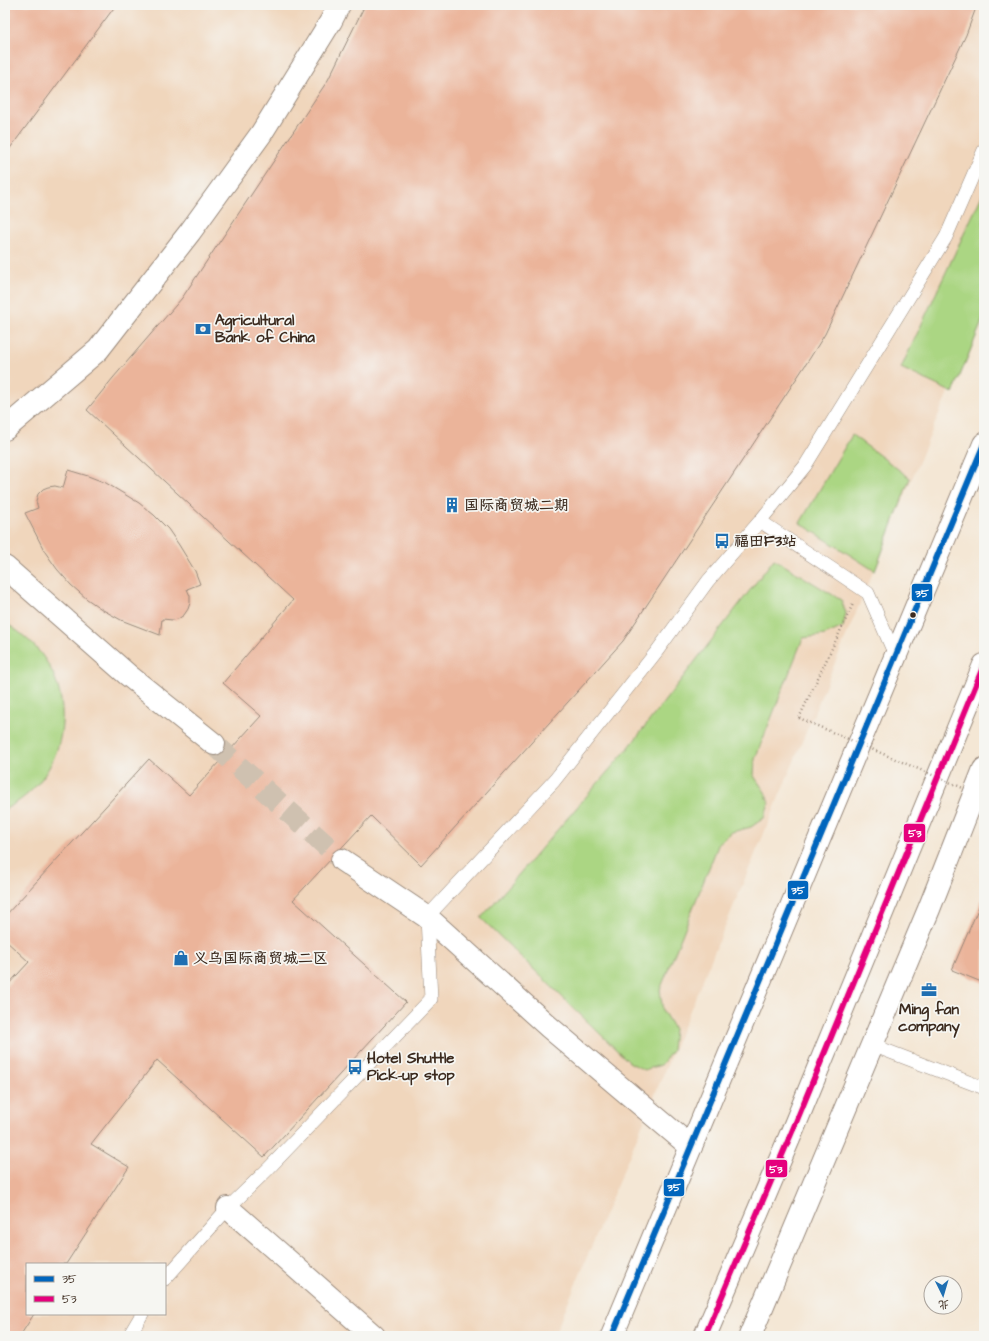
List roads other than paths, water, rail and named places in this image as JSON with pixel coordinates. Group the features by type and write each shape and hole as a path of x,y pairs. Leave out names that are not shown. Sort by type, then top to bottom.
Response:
{"street":[{"path":"5,429 98,350 103,344 190,232 261,134 331,22 339,5"},
{"path":"612,1336 984,444"},
{"path":"5,567 128,675 214,744"},
{"path":"705,1336 794,1127 984,665"},
{"path":"750,1336 929,909 984,769"},
{"path":"342,860 427,917 549,1027 691,1147"},
{"path":"228,1208 374,1336"}],"lane":[{"path":"166,1278 228,1208 268,1169 431,1000 427,917 554,781 657,651 708,581 805,466 946,237 984,150"},
{"path":"760,521 868,593 896,655"},
{"path":"872,1044 984,1088"},
{"path":"129,1336 141,1315"}],"tunnel":[{"path":"214,744 342,860"}],"place":[{"name":"Agricultural Bank of China","path":"203,329"},
{"name":"国际商贸城二期","path":"452,505"},
{"name":"福田F3站","path":"722,541"},
{"name":"义乌国际商贸城二区","path":"181,958"},
{"name":"Ming fan company","path":"929,990"},
{"name":"Hotel Shuttle Pick-up stop","path":"355,1067"}]}
